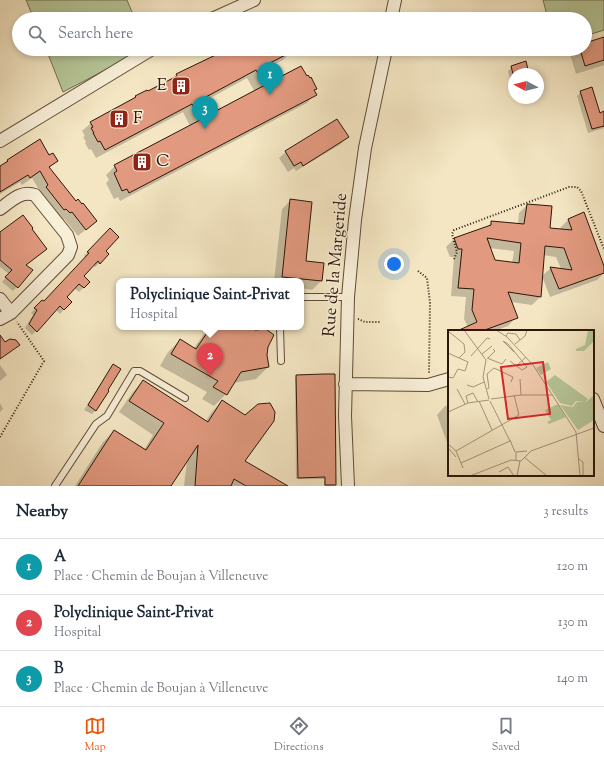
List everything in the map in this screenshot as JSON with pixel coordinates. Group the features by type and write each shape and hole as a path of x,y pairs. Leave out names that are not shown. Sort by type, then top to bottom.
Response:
{"street":[{"path":"227,12 254,0"},
{"path":"392,12 394,0"},
{"path":"0,141 140,56"},
{"name":"Rue de la Margeride","path":"348,486 345,384 348,297 355,220 365,148 385,56"},
{"path":"0,209 23,193 35,195 66,235 71,247 68,255 5,316 0,299"},
{"path":"345,384 421,386 435,384 448,379"},
{"path":"594,402 604,426"}],"lane":[{"path":"304,297 348,297"},
{"path":"280,330 280,362"},
{"path":"55,486 96,424 106,416 134,371 140,371 185,398"}],"path":[{"path":"454,259 457,252 452,234 454,230 569,187 577,187 581,191 604,249"},
{"path":"418,271 427,278 430,303 429,378 421,378 421,386"},
{"path":"348,314 365,322 380,322"},
{"path":"0,437 44,361 5,316"}],"green space":[{"path":"26,0 127,0 132,12 31,12"},
{"path":"543,0 604,0 604,30 592,34 592,12 546,12"},
{"path":"49,56 132,56 63,92"}],"building":[{"path":"604,37 604,60 585,66 582,56 592,56 592,41"},
{"path":"213,56 283,56 268,64 276,79 301,66 307,76 308,75 310,78 311,77 317,89 314,90 317,95 129,193 127,189 122,191 114,173 117,171 114,165 200,120 192,104 105,150 93,133 91,128 93,127 90,122 136,97 135,96 177,76 176,74","holes":["256,70 265,85 212,113 204,98"]},
{"path":"526,61 528,68 512,68 511,66"},
{"path":"592,87 600,113 604,111 604,126 592,129 580,91"},
{"path":"337,119 349,137 303,166 301,162 294,166 285,151"},
{"path":"40,139 49,155 53,153 58,161 49,167 76,201 78,199 82,204 83,203 97,221 86,230 72,212 70,213 66,209 64,210 46,187 48,185 40,171 30,178 28,175 0,192 0,166"},
{"path":"290,199 312,202 306,261 324,263 322,281 282,277"},
{"path":"527,204 552,206 550,228 572,230 568,219 584,212 604,266 604,273 559,289 550,267 572,270 564,248 545,246 541,297 508,292 518,318 485,330 459,330 477,322 472,310 474,289 458,288 462,249 458,249 454,238 491,225 491,221 524,224","holes":["487,238 521,243 519,263 495,260"]},
{"path":"23,215 47,249 26,265 33,270 18,288 5,277 12,270 0,260 0,232"},
{"path":"110,228 119,237 106,251 109,254 100,264 98,261 84,276 90,282 84,288 79,284 67,297 72,302 64,310 60,306 37,332 29,324 37,310 34,308 42,300 44,301"},
{"path":"209,330 267,330 274,335 268,347 267,355 269,367 241,372 227,395 213,387 218,381 171,354 180,339 196,349"},
{"path":"0,335 5,342 10,339 16,340 20,345 0,359"},
{"path":"113,364 121,369 96,411 88,405"},
{"path":"335,374 336,485 325,485 325,477 298,478 296,375"},
{"path":"143,380 208,422 222,400 245,415 258,404 270,403 275,412 274,421 245,461 288,486 246,486 234,479 231,486 195,486 198,445 171,486 78,486 114,430 146,450 164,423 129,401"}],"place":[{"name":"E","path":"181,86"},
{"name":"A","path":"270,95"},
{"name":"F","path":"119,119"},
{"name":"B","path":"205,129"},
{"name":"C","path":"142,162"},
{"name":"Polyclinique Saint-Privat","path":"210,376"}]}
